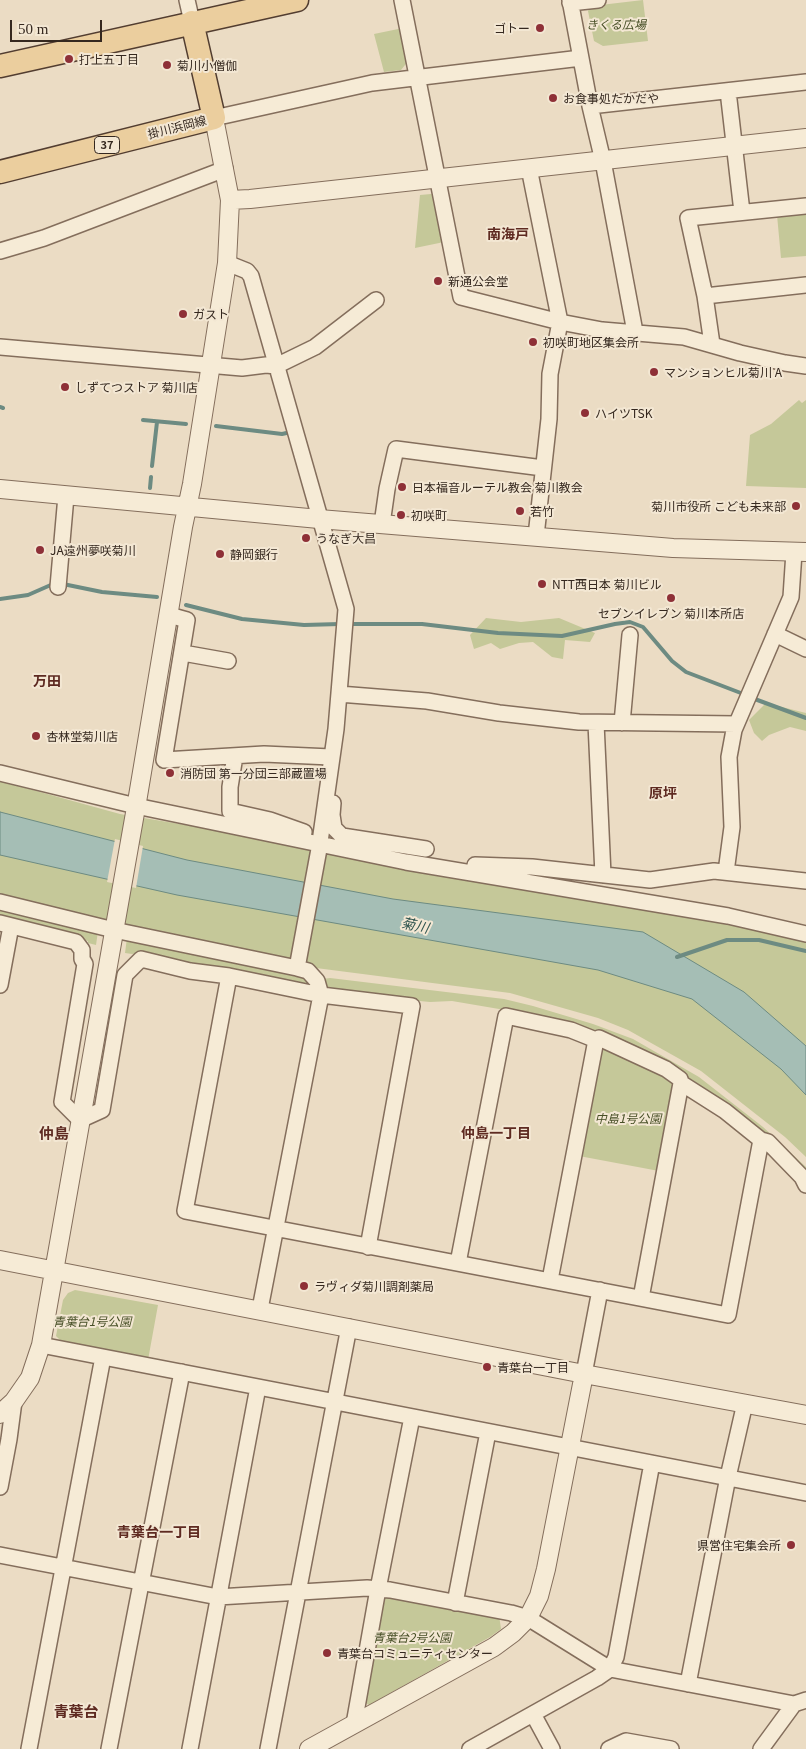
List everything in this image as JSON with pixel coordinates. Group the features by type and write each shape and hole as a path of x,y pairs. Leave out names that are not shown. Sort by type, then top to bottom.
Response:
{"main road":[{"path":"0,66 263,4 297,0"},
{"name":"掛川浜岡線","path":"0,172 214,118 192,22"}],"street":[{"path":"187,0 192,22"},
{"path":"402,0 461,296 560,322 602,330 684,337 785,364 806,366"},
{"path":"598,0 570,2 590,106 603,161 635,332"},
{"path":"0,1414 14,1401 30,1378 41,1345 136,808 211,365 227,263 230,200 214,118 372,83 581,58"},
{"path":"590,106 806,82"},
{"path":"728,91 742,212"},
{"path":"230,200 806,138"},
{"path":"529,168 560,322 550,374 549,419 536,536"},
{"path":"0,251 44,238 225,169"},
{"path":"712,344 688,218 806,206"},
{"path":"227,263 247,271 251,276 346,609 336,729 298,965"},
{"path":"704,296 806,285"},
{"path":"0,347 242,368 266,365 276,366 314,347 376,300"},
{"path":"382,524 386,489 396,449 543,468"},
{"path":"0,490 672,548 800,552 791,597 736,724 729,757 732,827 726,872"},
{"path":"58,584 66,496"},
{"path":"171,605 187,620 164,760 264,754 331,757"},
{"path":"775,634 806,649"},
{"path":"622,723 630,635"},
{"path":"183,653 228,661"},
{"path":"339,694 427,701 499,713 579,722 736,724"},
{"path":"596,723 603,874"},
{"path":"336,729 337,766 332,815 334,828 342,836 426,849"},
{"path":"235,756 230,787 230,811 270,820 319,844"},
{"path":"0,773 136,808 424,864 728,916 806,934"},
{"path":"424,864 532,867 650,880 714,871 806,880"},
{"path":"0,902 114,928 298,965 317,980 321,995 260,1309"},
{"path":"0,985 6,924 76,942 82,950 82,959 85,964 62,1102 80,1120"},
{"path":"80,1120 102,1110 125,975 141,959 190,971 229,976 321,995 412,1006 368,1247"},
{"path":"229,976 185,1211 728,1315 761,1140"},
{"path":"458,1263 506,1016 571,1030 596,1040 599,1038 666,1070 680,1079 681,1083 726,1111 761,1140 768,1142 802,1177 806,1185"},
{"path":"550,1280 596,1040"},
{"path":"641,1298 681,1083"},
{"path":"0,1260 260,1309 584,1374 806,1415"},
{"path":"310,1749 331,1744 354,1724 494,1646 513,1633 528,1618 539,1596 546,1569 600,1290"},
{"path":"268,1749 349,1327"},
{"path":"41,1345 806,1493"},
{"path":"29,1749 104,1357"},
{"path":"108,1749 182,1372"},
{"path":"190,1749 258,1387"},
{"path":"0,1487 14,1401"},
{"path":"688,1684 728,1478 745,1403"},
{"path":"354,1724 412,1417"},
{"path":"455,1603 488,1432"},
{"path":"470,1749 610,1669 616,1657 652,1463"},
{"path":"0,1555 218,1597 378,1589 511,1613 528,1618 610,1669 800,1702"},
{"path":"761,1749 800,1702"},
{"path":"533,1714 552,1749"},
{"path":"609,1749 626,1741 671,1749"}],"green space":[{"name":"きくる広場","path":"643,0 648,41 603,46 594,41 588,11 592,6"},
{"path":"403,28 409,60 401,70 384,72 374,34"},
{"path":"431,194 435,196 444,242 415,248 420,195"},
{"path":"806,212 806,256 781,258 777,215"},
{"path":"799,400 802,403 806,400 806,488 746,486 750,435 771,424"},
{"path":"486,618 521,622 559,618 595,633 590,642 565,640 563,659 552,657 533,642 519,643 500,649 491,643 474,649 470,635"},
{"path":"766,703 806,713 806,731 790,727 769,735 762,741 754,733 749,720"},
{"path":"0,781 120,814 728,916 806,934 806,1157 785,1137 701,1071 628,1030 598,1018 510,993 316,968 302,963 0,898"},
{"path":"0,906 98,931 96,945 88,943 88,941 0,920"},
{"path":"127,938 302,976 315,987 138,953 125,953"},
{"path":"330,978 504,999 593,1024 633,1039 699,1077 763,1127 806,1167 806,1181 668,1069 505,1010 452,1001 430,1002 328,992 323,979"},
{"name":"中島1号公園","path":"601,1042 677,1079 659,1171 579,1156"},
{"name":"青葉台1号公園","path":"75,1290 158,1305 148,1360 64,1344 56,1336 63,1300 68,1293"},
{"name":"青葉台2号公園","path":"390,1595 499,1615 501,1629 369,1705 361,1700 380,1600"}],"water":[{"name":"菊川","path":"0,812 187,860 393,899 643,932 744,992 806,1046 806,1095 781,1069 692,999 598,970 177,895 0,855"}],"pier":[{"path":"115,839 143,846 136,888 107,882"}],"waterway":[{"path":"143,420 186,424"},
{"path":"152,466 157,422"},
{"path":"216,426 282,434 291,432"},
{"path":"150,488 151,477"},
{"path":"0,599 28,595 53,584"},
{"path":"63,584 102,592 157,597"},
{"path":"186,605 242,619 304,625 340,624"},
{"path":"347,624 422,624 498,633 562,636 630,622 643,627 672,661 686,672 746,695"},
{"path":"752,698 806,718"},
{"path":"677,957 727,940 759,940 806,951"}],"place":[{"name":"ゴトー","path":"540,28"},
{"name":"打上五丁目","path":"69,59"},
{"name":"菊川小僧伽","path":"167,65"},
{"name":"お食事処たかだや","path":"553,98"},
{"name":"新通公会堂","path":"438,281"},
{"name":"ガスト","path":"183,314"},
{"name":"初咲町地区集会所","path":"533,342"},
{"name":"マンションヒル菊川 A","path":"654,372"},
{"name":"しずてつストア 菊川店","path":"65,387"},
{"name":"ハイツTSK","path":"585,413"},
{"name":"日本福音ルーテル教会 菊川教会","path":"402,487"},
{"name":"菊川市役所 こども未来部","path":"796,506"},
{"name":"若竹","path":"520,511"},
{"name":"初咲町","path":"401,515"},
{"name":"うなぎ大昌","path":"306,538"},
{"name":"JA遠州夢咲菊川","path":"40,550"},
{"name":"静岡銀行","path":"220,554"},
{"name":"NTT西日本 菊川ビル","path":"542,584"},
{"name":"セブンイレブン 菊川本所店","path":"671,598"},
{"name":"杏林堂菊川店","path":"36,736"},
{"name":"消防団 第一分団三部蔵置場","path":"170,773"},
{"name":"ラヴィダ菊川調剤薬局","path":"304,1286"},
{"name":"青葉台一丁目","path":"487,1367"},
{"name":"県営住宅集会所","path":"791,1545"},
{"name":"青葉台コミュニティセンター","path":"327,1653"}],"district":[{"name":"南海戸","path":"508,234"},
{"name":"万田","path":"47,681"},
{"name":"原坪","path":"663,793"},
{"name":"仲島","path":"54,1133"},
{"name":"仲島一丁目","path":"496,1133"},
{"name":"青葉台一丁目","path":"159,1532"},
{"name":"青葉台","path":"76,1711"}]}
